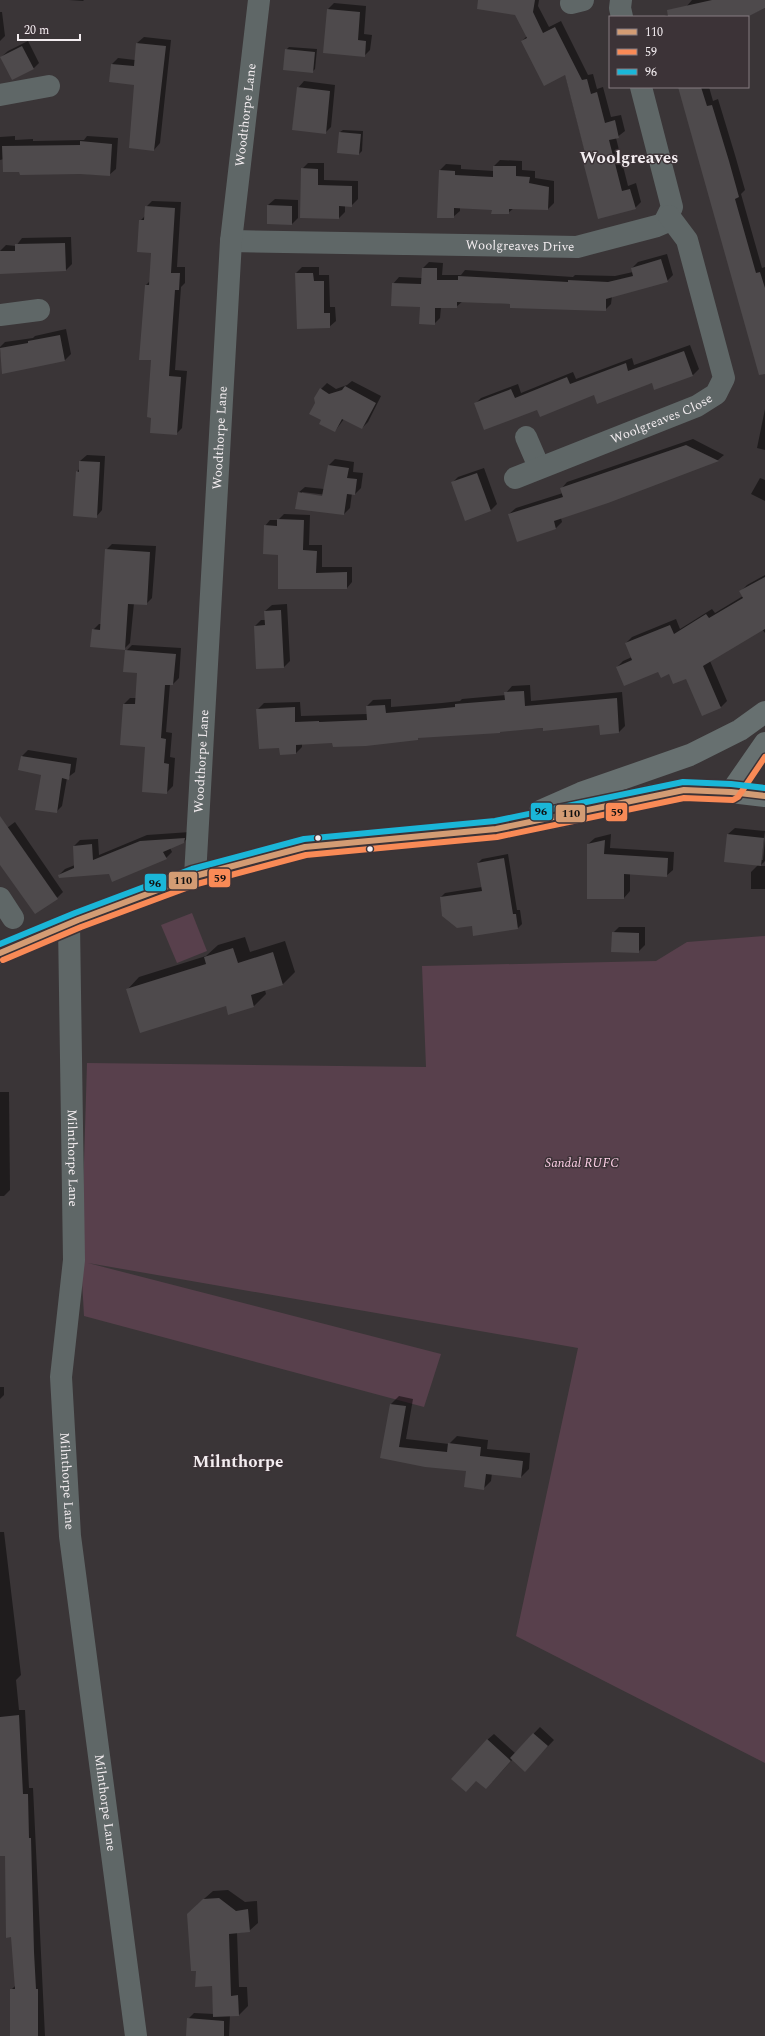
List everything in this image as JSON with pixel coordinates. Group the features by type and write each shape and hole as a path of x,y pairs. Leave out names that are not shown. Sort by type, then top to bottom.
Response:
{"main road":[{"path":"496,829 581,794 690,755 740,730 765,712"},
{"path":"731,792 765,743"},
{"path":"0,953 68,924 195,876 305,847 496,829 560,817 653,795 684,790 731,792 765,796"}],"street":[{"name":"Woodthorpe Lane","path":"195,876 231,242 259,0"},
{"path":"621,0 620,8 622,16"},
{"path":"0,95 49,86"},
{"path":"641,88 670,196 672,207 669,216"},
{"name":"Woolgreaves Drive","path":"231,242 577,247 657,226 664,222 669,216"},
{"name":"Woolgreaves Close","path":"515,478 539,467 697,406 716,394 724,378 687,240 669,216"},
{"path":"0,316 40,310"},
{"path":"526,437 539,467"},
{"path":"0,898 13,918"},
{"name":"Milnthorpe Lane","path":"68,924 74,1260 61,1377 70,1536 136,2036"}],"green space":[{"path":"192,913 207,951 177,963 161,925"},
{"name":"Sandal RUFC","path":"765,936 765,1763 516,1636 578,1348 88,1263 441,1354 424,1407 84,1316 81,1261 87,1063 426,1067 422,966 656,961 687,942"}],"building":[{"path":"478,0 535,0 533,12 543,33 555,27 582,80 587,79 591,94 597,92 605,123 615,120 619,138 609,140 622,191 630,189 636,209 598,219 581,154 585,153 565,75 544,86 521,41 527,38 515,15 477,9"},
{"path":"712,0 765,0 765,8 749,16 668,16 667,10"},
{"path":"327,9 360,12 358,40 366,41 365,57 323,53"},
{"path":"136,43 166,46 154,151 129,148 134,85 109,82 111,64 134,66"},
{"path":"22,46 34,69 12,80 0,57"},
{"path":"285,49 315,52 313,73 283,70"},
{"path":"297,87 330,91 326,134 292,130"},
{"path":"678,88 701,88 707,106 712,105 739,197 735,199 756,273 760,272 765,288 765,374 759,375"},
{"path":"339,132 361,134 359,155 337,153"},
{"path":"80,141 112,144 110,176 80,174 20,175 19,172 3,172 2,146 80,145"},
{"path":"493,166 516,166 516,176 530,177 529,183 549,187 548,210 509,209 509,214 491,214 492,210 454,208 454,218 437,218 439,170 455,171 455,175 493,177"},
{"path":"301,168 318,169 318,185 352,186 352,207 339,206 339,219 300,218"},
{"path":"267,205 292,206 292,225 267,224"},
{"path":"145,206 175,208 171,273 180,273 179,290 175,290 169,376 181,377 177,435 150,433 151,418 147,417 151,360 139,360 145,285 149,285 151,253 137,252 139,220 144,220"},
{"path":"65,243 66,271 0,274 0,251 15,251 15,244"},
{"path":"661,259 668,282 606,299 606,311 510,308 510,304 457,302 457,308 435,308 435,325 419,324 420,307 391,306 392,283 421,284 422,268 437,268 437,280 458,280 458,276 568,282 568,280 608,282 633,276 631,268"},
{"path":"295,273 313,273 314,281 324,281 324,313 330,313 330,328 297,329"},
{"path":"60,335 65,361 2,374 0,348"},
{"path":"684,351 693,376 654,390 652,383 597,404 594,395 540,417 537,410 484,430 474,403 511,389 515,398 567,377 570,384 626,363 628,371"},
{"path":"345,386 376,403 362,429 342,419 335,432 319,424 321,420 309,414 315,403 314,398 320,388 329,394 342,390"},
{"path":"686,445 719,461 608,503 554,521 556,529 517,542 508,514 563,497 560,488"},
{"path":"79,461 100,462 97,518 73,516 76,471 79,472"},
{"path":"328,465 349,468 347,478 357,479 355,495 347,494 344,515 295,509 298,492 322,496"},
{"path":"477,473 491,511 465,521 451,482"},
{"path":"277,519 304,520 303,550 317,551 316,573 347,572 347,589 278,589 278,555 263,554 264,525 277,526"},
{"path":"105,549 150,552 147,605 128,604 125,650 90,647 92,629 100,630"},
{"path":"765,577 765,629 703,666 721,708 702,716 686,679 673,684 669,674 661,678 658,672 624,686 616,667 632,660 625,643 670,625 674,634 706,614 709,618 743,598 739,591"},
{"path":"281,610 284,668 256,669 254,626 265,625 264,611"},
{"path":"125,650 176,654 173,685 165,685 161,738 166,739 164,763 169,764 167,794 142,792 145,747 120,745 123,704 135,704 137,673 123,672"},
{"path":"524,691 525,706 617,698 619,733 600,735 599,725 543,731 543,728 500,733 418,738 418,740 366,746 333,747 332,743 296,745 296,754 280,755 279,748 259,749 256,709 295,707 295,722 367,720 366,706 385,705 386,713 435,709 455,707 455,704 505,700 504,692"},
{"path":"21,756 71,764 69,780 62,778 57,813 35,810 41,775 18,770"},
{"path":"0,816 58,899 35,914 0,865"},
{"path":"727,834 764,838 761,866 724,862"},
{"path":"185,838 184,843 163,852 167,859 112,882 109,874 59,878 58,875 74,868 73,846 92,844 93,860 140,841"},
{"path":"605,840 604,854 668,858 667,877 624,874 624,899 587,899 587,844"},
{"path":"504,858 513,914 516,914 518,929 473,936 472,926 457,928 442,916 440,897 482,891 477,863"},
{"path":"612,932 639,933 639,953 611,952"},
{"path":"233,948 238,963 273,952 283,985 251,995 254,1007 228,1015 226,1006 140,1033 126,989 206,964 204,957"},
{"path":"390,1404 406,1406 399,1447 447,1452 448,1443 481,1447 480,1456 523,1461 521,1478 486,1474 484,1490 464,1487 466,1471 425,1467 380,1458"},
{"path":"19,1715 23,1794 28,1794 29,1838 31,1838 34,1952 36,1989 38,1989 38,2036 10,2036 10,1989 15,1989 11,1937 6,1938 5,1856 0,1856 0,1717"},
{"path":"533,1733 548,1746 525,1772 510,1758"},
{"path":"487,1739 511,1761 486,1789 476,1781 466,1792 451,1779"},
{"path":"219,1898 236,1911 248,1909 250,1932 229,1934 231,1996 238,1995 239,2016 213,2017 212,1986 195,1987 196,1971 191,1971 187,1914 203,1899"},
{"path":"187,2018 224,2021 224,2036 186,2036"}],"transit line":[{"name":"59","path":"3,960 81,927 197,884 306,855 497,837 684,798 733,800 738,797 765,757"},
{"name":"96","path":"0,944 75,913 192,869 304,839 495,821 683,782 731,784 765,788"},
{"name":"110","path":"0,953 78,920 195,876 305,847 496,829 684,790 731,792 765,796"}],"district":[{"name":"Woolgreaves","path":"629,158"},
{"name":"Milnthorpe","path":"238,1462"}]}
